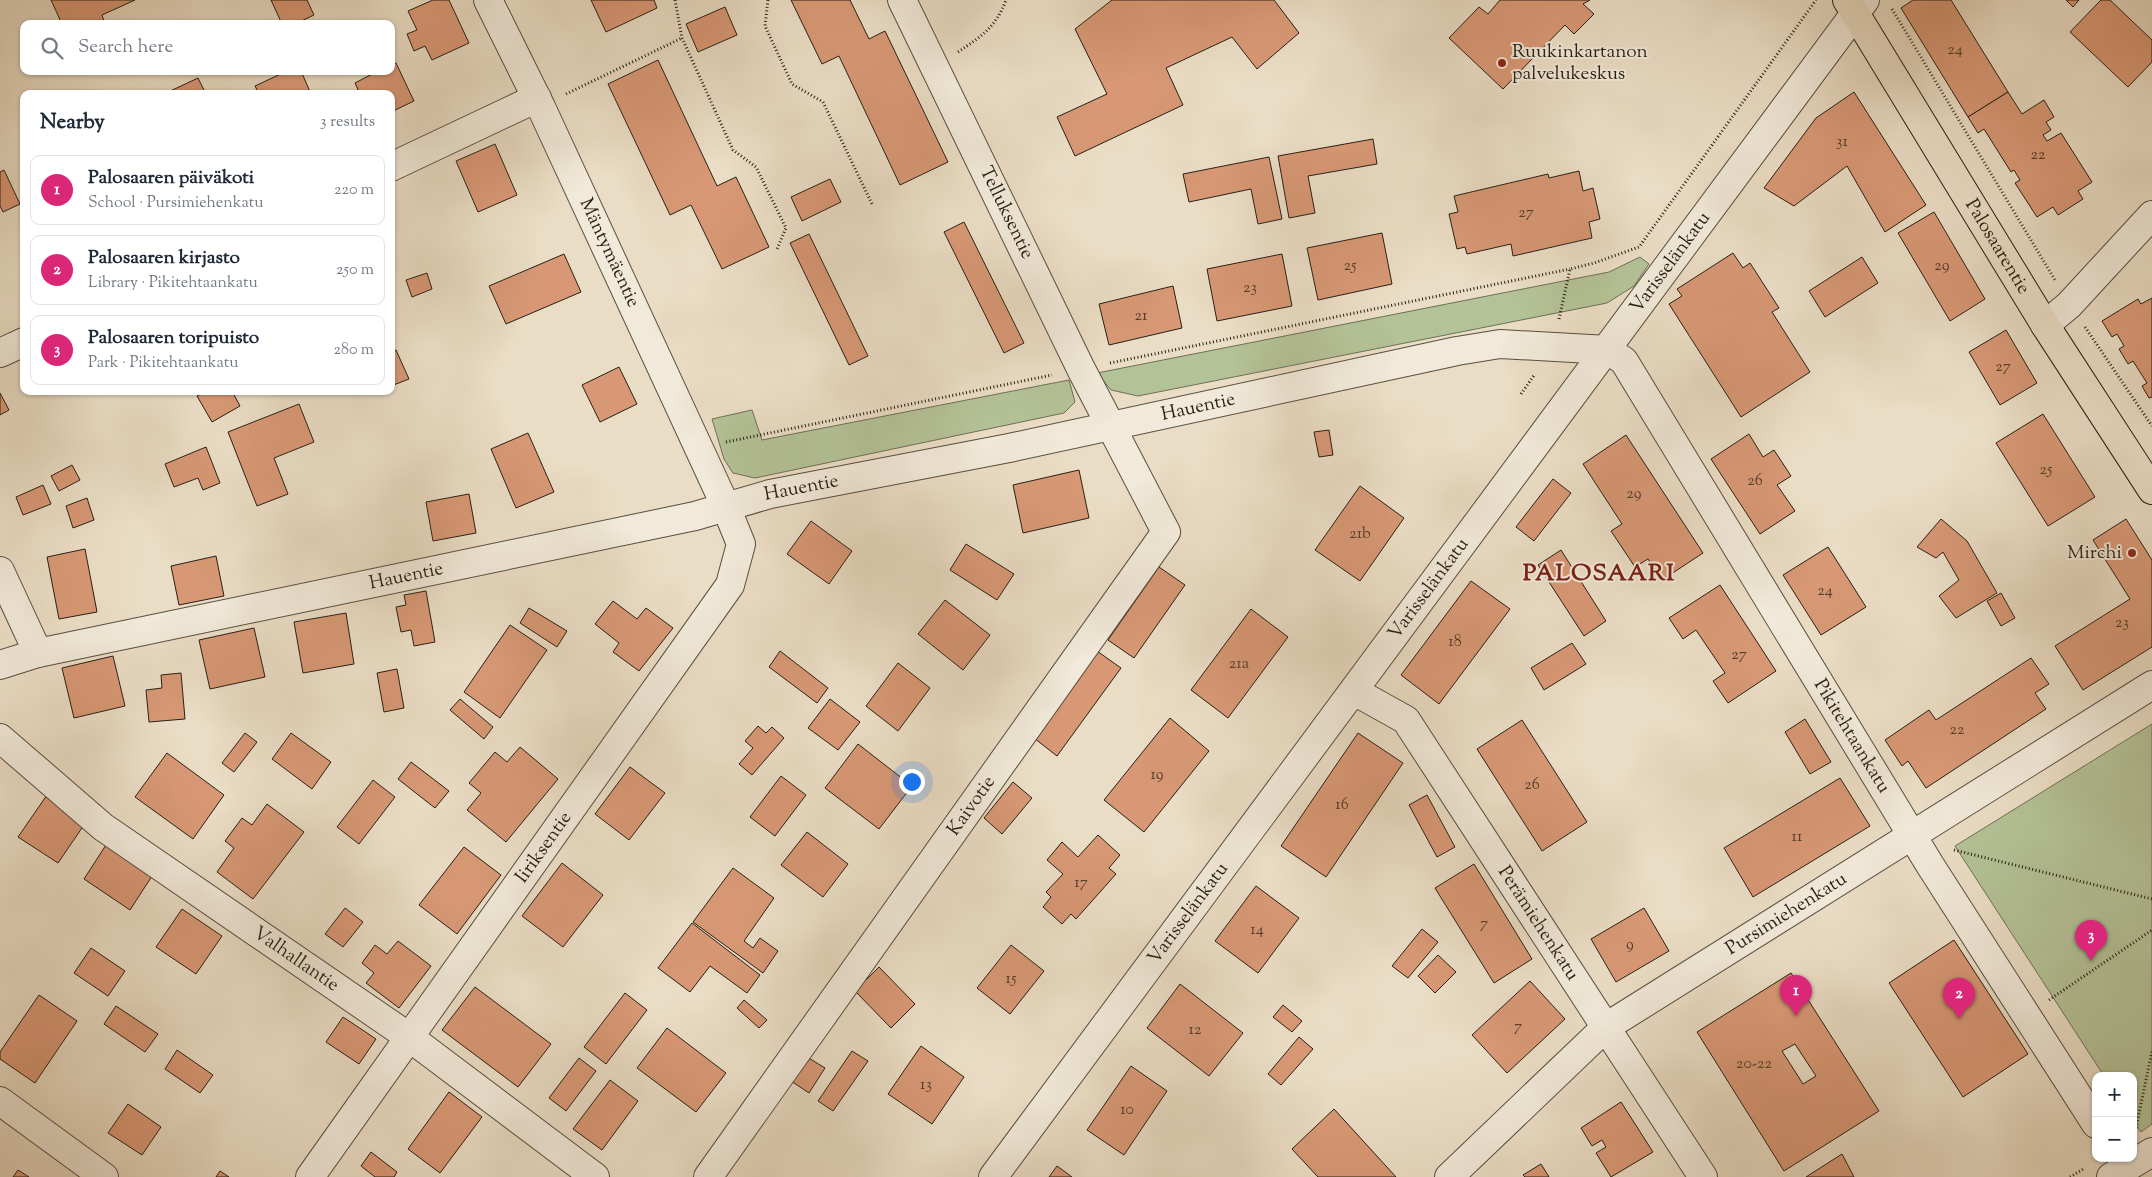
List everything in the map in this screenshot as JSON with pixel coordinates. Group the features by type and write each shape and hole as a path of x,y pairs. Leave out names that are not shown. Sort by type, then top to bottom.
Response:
{"main road":[{"name":"Palosaarentie","path":"1864,4 2045,325 2152,490"}],"street":[{"name":"Mäntymäentie","path":"488,0 539,102 726,507"},
{"name":"Telluksentie","path":"902,0 1081,369 1112,426"},
{"name":"Varisselänkatu","path":"993,1177 1864,4"},
{"path":"395,165 539,102"},
{"path":"2045,325 2069,304 2152,215"},
{"path":"0,353 20,344"},
{"name":"Hauentie","path":"0,665 38,653 695,516 770,494 1112,426 1457,351 1500,344 1608,350"},
{"name":"Pikitehtaankatu","path":"1608,350 1624,361 1912,837 2092,1118"},
{"name":"Kaivotie","path":"708,1177 1166,532 1112,426"},
{"name":"Iiriksentie","path":"310,1177 730,585 740,544 726,507"},
{"path":"0,571 38,653"},
{"name":"Pursimiehenkatu","path":"1449,1177 1606,1027 2152,686"},
{"name":"Perämiehenkatu","path":"1354,691 1406,720 1703,1177"},
{"name":"Valhallantie","path":"0,738 103,827 409,1036 595,1177"},
{"path":"0,1100 104,1177"},
{"path":"2120,1170 2143,1144"}],"path":[{"path":"675,0 682,38 733,150 756,167 786,228 777,249"},
{"path":"768,0 765,26 792,84 823,102 873,206"},
{"path":"934,65 984,35 999,18 1006,0"},
{"path":"700,448 1594,264 1638,247 1816,0"},
{"path":"1864,4 2152,426"},
{"path":"539,102 682,38"},
{"path":"1521,394 1554,347 1570,269"},
{"path":"1954,850 2152,899"},
{"path":"2027,1015 2152,930"},
{"path":"2143,1144 2152,1051"}],"green space":[{"path":"1640,257 1649,264 1634,286 1607,303 1138,396 1111,390 1097,373 1609,272"},
{"path":"1069,380 1075,402 1064,413 755,478 733,473 724,459 712,419 752,410 762,440"},
{"path":"2152,724 2152,1124 2141,1132 2137,1126 2137,1072 2101,1072 1955,846"}],"building":[{"path":"51,0 135,0 102,15 104,20 60,20"},
{"path":"271,0 307,0 314,15 303,20 280,20"},
{"path":"433,0 449,0 469,43 432,60 425,46 414,51 407,34 417,30 408,11"},
{"path":"591,0 654,0 657,8 606,32"},
{"path":"791,0 850,0 869,39 885,31 948,162 900,185 839,56 822,64"},
{"path":"1112,0 1274,0 1299,33 1257,69 1232,37 1166,68 1183,105 1075,156 1057,117 1107,94 1075,29"},
{"name":"Ruukinkartanon palvelukeskus","path":"1500,0 1590,0 1583,4 1594,14 1574,34 1565,25 1503,89 1449,38 1479,7 1488,14"},
{"path":"1913,0 1951,0 2008,92 1968,117 1901,8"},
{"path":"2066,0 2079,0 2073,7"},
{"path":"2101,0 2110,0 2152,40 2152,62 2128,87 2070,32"},
{"path":"725,7 737,35 698,52 686,24"},
{"path":"658,60 717,186 736,177 769,247 722,269 691,205 670,215 608,84"},
{"path":"395,63 414,101 395,110 395,90 358,90 355,83 370,75 395,75"},
{"path":"278,75 303,75 309,90 257,90 255,86"},
{"path":"198,78 204,90 172,90"},
{"path":"1854,92 1926,205 1885,232 1847,166 1794,206 1764,188 1816,118"},
{"path":"2008,92 2022,114 2044,100 2054,117 2046,122 2051,130 2043,135 2047,141 2061,133 2092,182 2078,191 2083,199 2058,215 2053,207 2037,217 2015,183 2020,180 2014,170 2011,172 1984,129 1978,133 1968,117"},
{"path":"1373,139 1377,164 1308,176 1315,213 1289,218 1278,156"},
{"path":"495,144 517,195 478,212 456,161"},
{"path":"1269,157 1282,219 1258,224 1251,189 1189,202 1183,174"},
{"path":"4,170 20,204 3,212 0,206 0,172"},
{"path":"1579,171 1583,191 1593,188 1600,219 1589,222 1592,238 1513,256 1511,244 1467,254 1465,247 1457,249 1449,214 1458,212 1454,196 1548,174 1549,178"},
{"path":"830,179 841,202 802,221 791,197"},
{"path":"1934,212 1985,299 1950,321 1898,233"},
{"path":"964,222 1024,343 1004,353 944,232"},
{"path":"1382,233 1392,284 1318,300 1307,248"},
{"path":"809,234 868,356 849,365 790,243"},
{"path":"1733,253 1743,268 1750,263 1779,308 1772,312 1810,372 1741,417 1669,304 1682,296 1677,289"},
{"path":"564,254 581,292 506,324 489,286"},
{"path":"1282,254 1292,306 1217,321 1207,269"},
{"path":"1862,257 1878,283 1825,317 1809,291"},
{"path":"427,273 432,289 412,297 406,280"},
{"path":"1173,286 1182,328 1109,345 1099,304"},
{"path":"2152,298 2152,397 2149,398 2142,386 2147,383 2133,361 2128,364 2119,349 2124,346 2117,334 2112,337 2102,321 2138,299 2141,304"},
{"path":"2006,330 2037,383 2000,405 1969,352"},
{"path":"395,350 409,379 395,384"},
{"path":"619,367 637,404 600,422 582,385"},
{"path":"0,393 9,410 0,415"},
{"path":"234,395 240,406 212,422 197,396"},
{"path":"299,404 314,442 274,458 288,494 257,506 228,432"},
{"path":"2043,414 2095,497 2048,526 1996,443"},
{"path":"1329,430 1333,455 1319,457 1314,432"},
{"path":"528,433 554,492 516,508 491,449"},
{"path":"1749,434 1763,457 1774,450 1791,476 1777,485 1795,511 1760,534 1711,459"},
{"path":"1626,435 1703,553 1662,580 1648,559 1635,567 1611,531 1622,524 1583,464"},
{"path":"206,447 220,483 203,490 198,478 174,487 165,464"},
{"path":"72,465 80,480 59,491 51,476"},
{"path":"1079,470 1089,518 1023,533 1013,485"},
{"path":"1553,479 1571,493 1534,541 1516,527"},
{"path":"43,485 51,504 23,515 16,497"},
{"path":"1360,486 1404,518 1360,581 1315,550"},
{"path":"469,494 476,533 433,541 426,502"},
{"path":"87,498 94,520 73,528 66,506"},
{"path":"1941,519 1967,541 1997,593 1956,618 1939,596 1959,580 1943,552 1936,558 1917,547"},
{"path":"2126,519 2152,560 2152,647 2083,690 2055,646 2130,599 2093,540"},
{"path":"811,521 852,551 829,584 787,554"},
{"path":"966,544 1014,574 997,600 950,570"},
{"path":"1828,547 1866,607 1821,635 1783,575"},
{"path":"85,549 97,612 59,619 47,557"},
{"path":"1561,550 1606,621 1584,636 1538,565"},
{"path":"216,556 224,596 179,605 171,566"},
{"path":"1159,567 1185,585 1134,658 1108,640"},
{"path":"1471,581 1510,609 1439,704 1401,675"},
{"path":"1720,585 1776,671 1728,703 1713,681 1725,673 1696,630 1683,639 1669,618"},
{"path":"426,591 435,642 414,646 411,630 401,632 396,607 406,605 404,595"},
{"path":"2001,593 2015,618 2001,626 1987,601"},
{"path":"945,600 990,635 963,670 918,634"},
{"path":"613,601 637,619 646,608 673,628 639,671 613,652 619,643 595,624"},
{"path":"529,608 567,631 557,647 520,623"},
{"path":"1251,609 1288,637 1228,718 1191,690"},
{"path":"346,613 354,664 303,673 294,622"},
{"path":"510,625 547,650 500,718 464,692"},
{"path":"254,628 265,677 210,689 199,640"},
{"path":"1572,643 1586,664 1544,690 1531,668"},
{"path":"780,651 828,688 817,703 769,667"},
{"path":"1097,651 1121,668 1057,756 1034,738"},
{"path":"113,656 125,706 74,718 62,668"},
{"path":"2031,658 2049,684 2035,693 2046,709 1926,788 1908,761 1902,766 1885,740 1929,710 1936,720"},
{"path":"898,663 930,688 898,731 866,706"},
{"path":"397,669 404,708 384,712 377,673"},
{"path":"181,673 185,719 149,722 146,690 162,688 161,675"},
{"path":"460,699 493,727 484,739 450,710"},
{"path":"830,699 860,722 838,750 808,728"},
{"path":"1170,718 1209,751 1144,832 1104,800"},
{"path":"1805,719 1831,762 1810,774 1785,732"},
{"path":"1522,720 1587,822 1542,851 1477,749"},
{"path":"758,726 766,733 772,727 784,738 752,775 739,764 753,748 745,741"},
{"path":"245,733 257,742 234,772 222,763"},
{"path":"291,733 331,762 312,789 272,759"},
{"path":"1358,733 1403,763 1326,877 1281,846"},
{"path":"858,744 912,786 879,829 825,788"},
{"path":"520,747 558,779 506,842 467,810 481,793 469,783 495,752 507,762"},
{"path":"167,753 224,795 193,839 135,797"},
{"path":"411,762 449,791 435,808 398,779"},
{"path":"630,767 665,793 629,840 595,814"},
{"path":"781,776 806,795 775,836 750,817"},
{"path":"1840,778 1870,826 1753,897 1724,848"},
{"path":"373,780 395,797 359,844 337,827"},
{"path":"1013,782 1032,798 1002,834 984,818"},
{"path":"47,795 86,822 58,863 18,837"},
{"path":"1427,795 1455,847 1437,857 1409,805"},
{"path":"267,804 304,832 253,899 217,872 234,848 225,841 242,818 252,825"},
{"path":"807,832 848,864 823,897 781,865"},
{"path":"1098,835 1120,855 1109,868 1116,874 1076,919 1071,914 1062,924 1043,907 1051,897 1046,892 1063,874 1047,860 1062,842 1078,857"},
{"path":"106,845 152,876 130,910 84,879"},
{"path":"464,847 501,875 457,934 419,905"},
{"path":"562,863 603,895 563,947 522,916"},
{"path":"1474,864 1532,959 1494,983 1435,888"},
{"path":"733,868 774,898 744,941 753,948 760,938 778,951 763,973 693,922"},
{"path":"1256,886 1299,918 1258,973 1215,941"},
{"path":"345,908 363,922 343,947 325,934"},
{"path":"1644,908 1669,951 1616,982 1591,939"},
{"path":"182,909 222,936 196,974 156,947"},
{"path":"692,923 760,975 747,993 710,966 690,992 658,968"},
{"path":"1422,929 1438,942 1408,978 1392,966"},
{"path":"1954,940 2028,1054 1963,1097 1889,983"},
{"path":"398,941 431,966 399,1008 366,983 374,973 362,963 375,945 387,954"},
{"path":"1011,945 1044,971 1010,1014 977,988"},
{"path":"91,948 125,971 108,996 74,973"},
{"path":"1438,955 1456,972 1435,993 1418,976"},
{"path":"879,967 915,1004 891,1028 855,991"},
{"path":"1791,973 1879,1111 1784,1171 1697,1032","holes":["1795,1044 1816,1076 1803,1084 1782,1051"]},
{"path":"1530,981 1565,1019 1507,1073 1472,1035"},
{"path":"1180,984 1243,1033 1209,1076 1147,1028"},
{"path":"475,987 551,1044 518,1087 442,1030"},
{"path":"625,993 647,1010 606,1064 584,1047"},
{"path":"39,995 77,1021 35,1083 0,1059 0,1052"},
{"path":"744,1000 767,1020 759,1028 737,1008"},
{"path":"1283,1005 1302,1021 1292,1032 1273,1017"},
{"path":"116,1006 158,1034 145,1052 104,1024"},
{"path":"343,1017 376,1039 359,1064 326,1042"},
{"path":"667,1028 726,1073 696,1112 637,1068"},
{"path":"1299,1037 1313,1049 1281,1085 1268,1074"},
{"path":"921,1046 964,1077 932,1124 888,1094"},
{"path":"177,1050 213,1075 200,1093 165,1069"},
{"path":"852,1051 868,1061 833,1111 818,1101"},
{"path":"807,1057 825,1068 809,1093 791,1081"},
{"path":"579,1058 596,1071 566,1111 549,1098"},
{"path":"1131,1066 1167,1091 1124,1155 1087,1130"},
{"path":"610,1080 638,1101 602,1150 573,1129"},
{"path":"449,1092 482,1117 440,1173 408,1149"},
{"path":"1621,1102 1653,1152 1611,1177 1596,1153 1606,1147 1602,1140 1592,1146 1581,1128"},
{"path":"128,1104 161,1127 142,1155 108,1133"},
{"path":"1334,1109 1396,1177 1318,1177 1292,1149"},
{"path":"371,1152 397,1172 394,1177 375,1177 361,1166"},
{"path":"1842,1154 1854,1177 1806,1177"},
{"path":"1541,1164 1549,1177 1525,1177 1523,1175"},
{"path":"1057,1166 1072,1177 1049,1177"},
{"path":"18,1170 29,1177 13,1177"},
{"path":"220,1171 229,1177 216,1177"}],"place":[{"name":"Ruukinkartanon palvelukeskus","path":"1502,63"},
{"name":"Mirchi","path":"2132,553"},
{"name":"Palosaaren toripuisto","path":"2091,961"},
{"name":"Palosaaren päiväkoti","path":"1796,1016"},
{"name":"Palosaaren kirjasto","path":"1959,1019"}],"district":[{"name":"PALOSAARI","path":"1599,574"}]}
